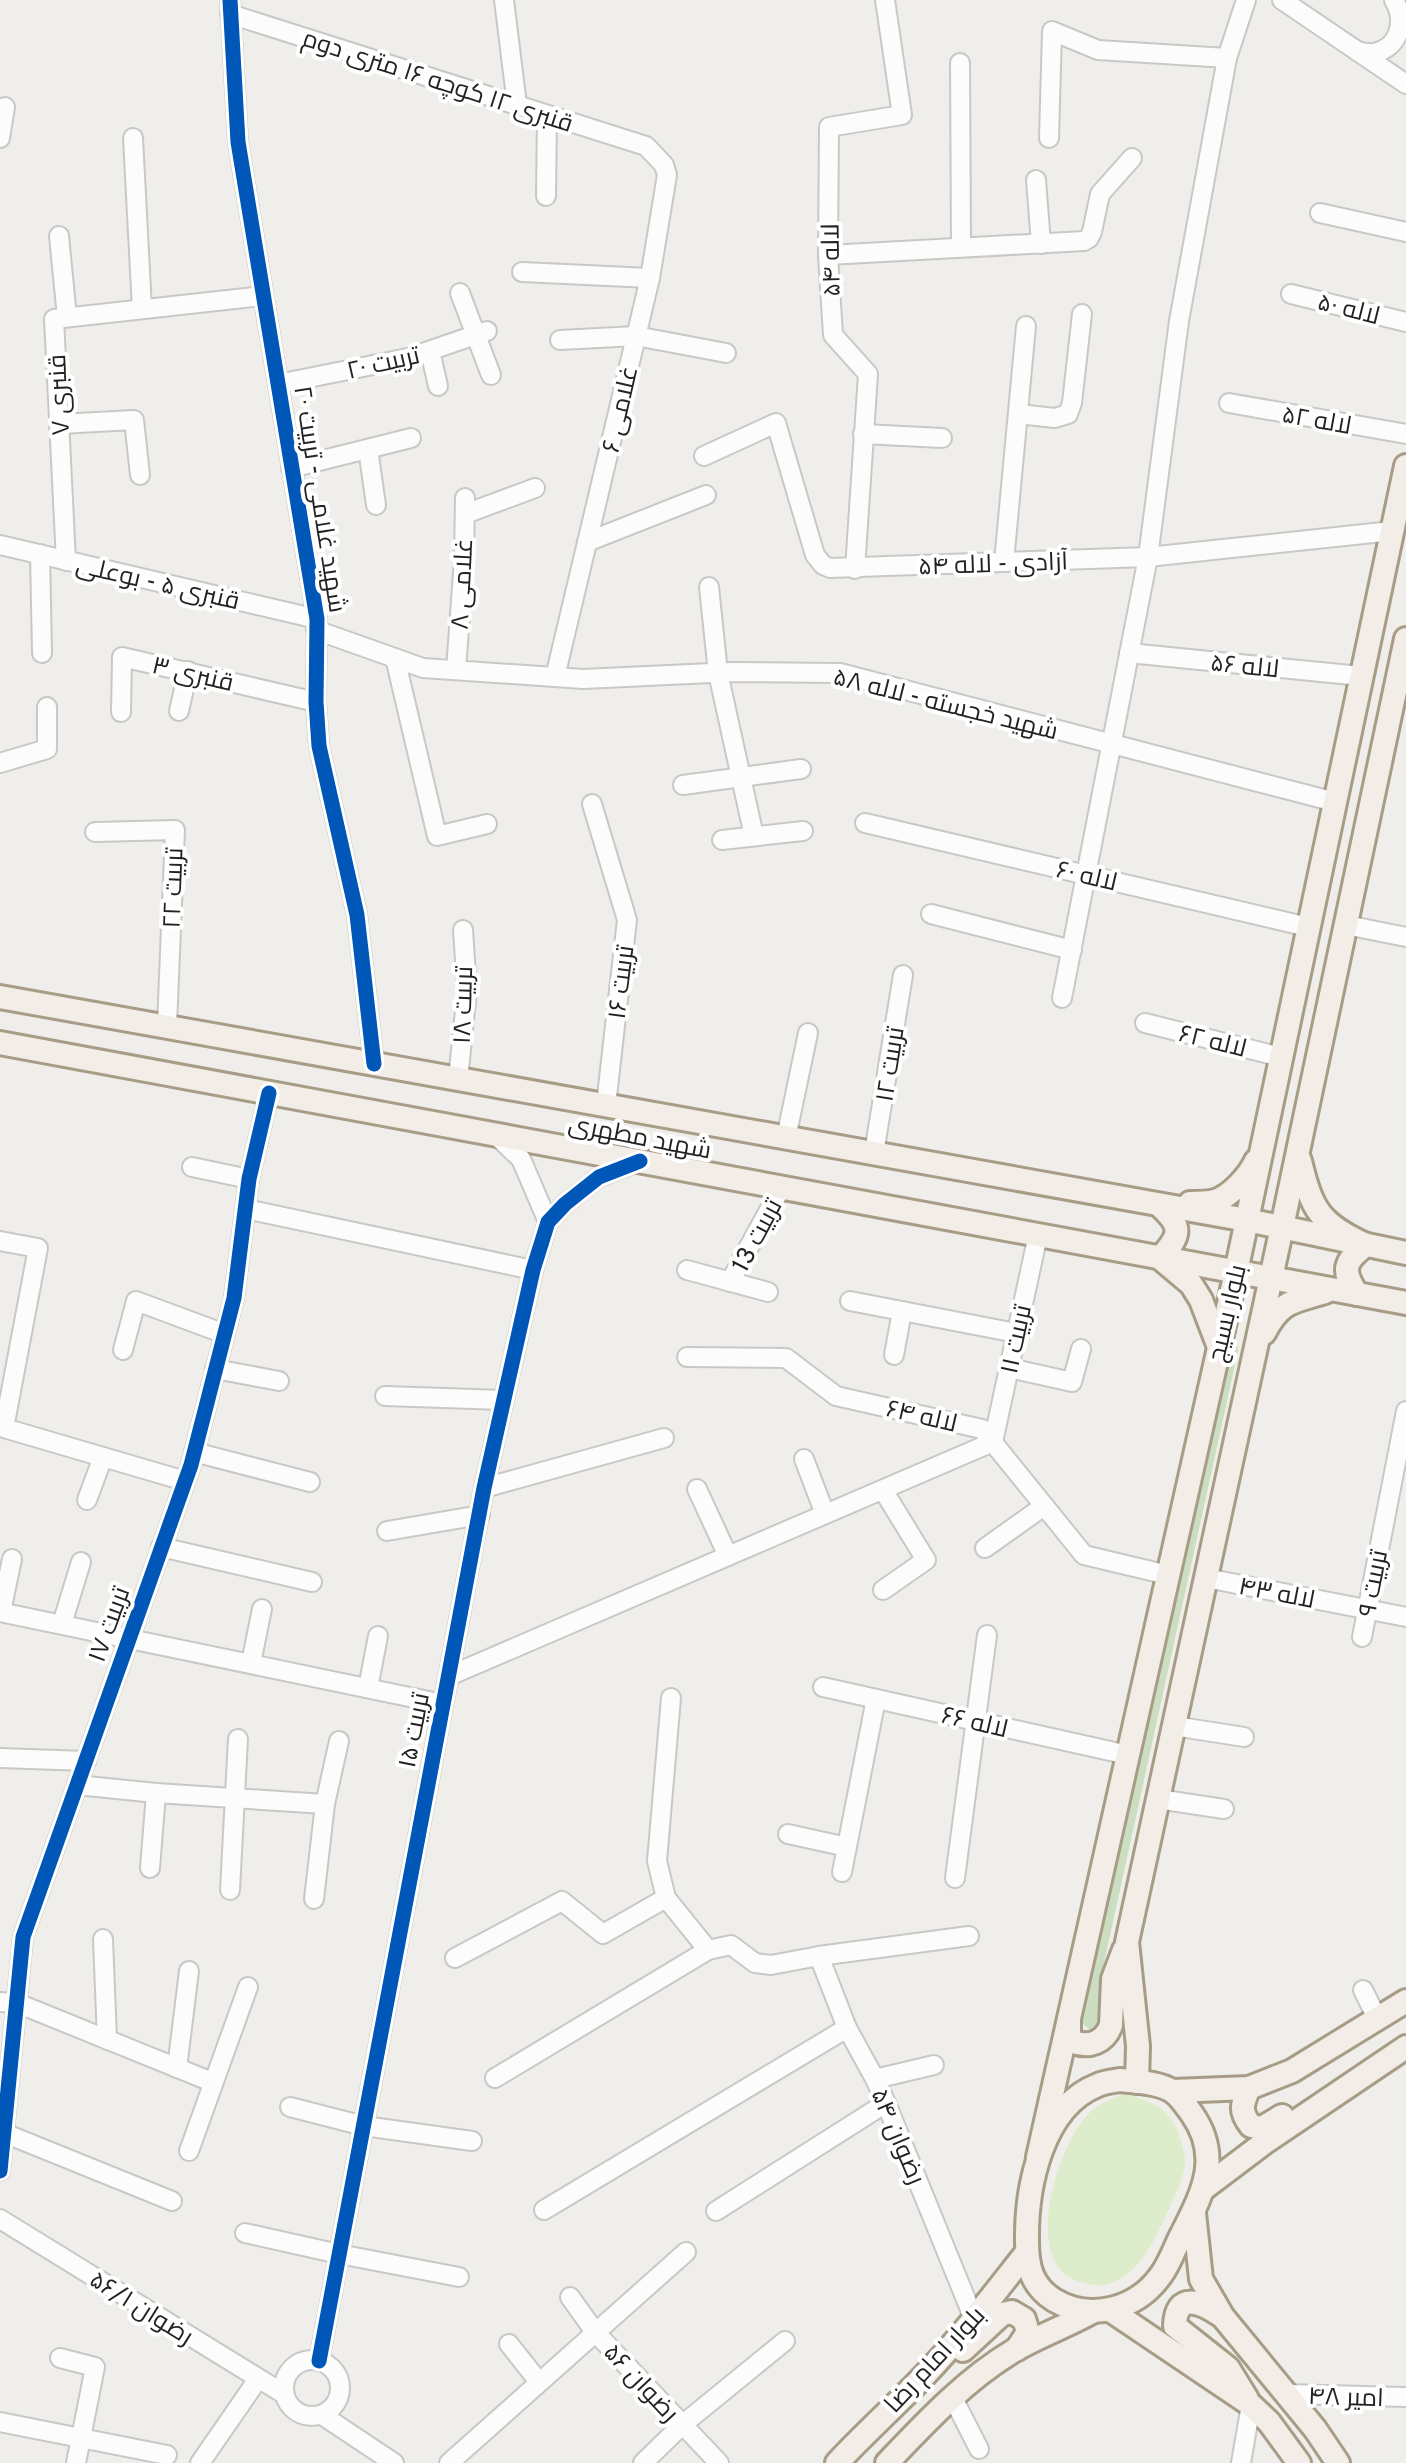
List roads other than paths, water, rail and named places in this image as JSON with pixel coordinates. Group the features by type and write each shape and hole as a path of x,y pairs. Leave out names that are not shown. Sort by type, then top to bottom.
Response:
{"main road":[{"name":"بلوار بسیج","path":"1038,2157 1236,1272 1406,466"},
{"name":"بلوار بسیج","path":"1137,2082 1138,2046 1127,1942 1405,650"},
{"name":"شهید مطهری","path":"0,996 1282,1226 1406,1253"},
{"name":"شهید مطهری","path":"0,1042 1406,1304"},
{"path":"1263,1144 1275,1160 1283,1162 1298,1153 1307,1190 1320,1216 1339,1232 1366,1245 1352,1255 1346,1267 1348,1280 1357,1294"},
{"path":"1159,1204 1203,1203 1225,1196 1254,1168 1263,1144"},
{"path":"1159,1204 1173,1217 1177,1230 1174,1243 1160,1258 1191,1284 1219,1347"},
{"path":"1256,1349 1273,1314 1284,1305 1326,1292 1357,1294"},
{"path":"1219,1347 1230,1332 1238,1330 1252,1339 1256,1349"},
{"path":"1069,2016 1073,2042 1095,2044 1109,2032 1113,1979 1127,1942"},
{"path":"1299,2463 1269,2422 1250,2405 1101,2311 1064,2306 1042,2292 1030,2272 1027,2252 1026,2213 1038,2157 1056,2120 1075,2098 1098,2085 1120,2080 1173,2091 1249,2088 1292,2071 1406,2001"},
{"path":"1249,2088 1243,2116 1250,2126 1262,2128 1352,2068 1406,2045"},
{"path":"1101,2311 1130,2302 1162,2274 1198,2200 1264,2143 1406,2045"},
{"path":"1173,2091 1198,2123 1208,2144 1198,2200 1201,2280 1222,2317 1315,2428 1338,2463"},
{"name":"بلوار امام رضا","path":"837,2463 920,2379 1027,2252"},
{"path":"1222,2317 1201,2302 1188,2303 1179,2308 1175,2326 1228,2368 1250,2405"},
{"name":"بلوار امام رضا","path":"887,2463 977,2376 1017,2349 1101,2311"},
{"path":"920,2379 971,2344 1002,2314 1012,2312 1024,2319 1028,2332 1017,2349"}],"street":[{"path":"504,0 517,105"},
{"name":"لاله ۵۴","path":"855,569 868,374 832,335 829,127 902,116 885,0"},
{"path":"1062,998 1148,557 1179,321 1227,58 1246,0"},
{"path":"1282,0 1406,84"},
{"path":"1356,52 1374,53 1390,45 1400,29 1401,11 1394,0"},
{"name":"قنبری ۱۲ کوچه ۱۶ متری دوم","path":"230,7 646,146"},
{"name":"شهید غلامی - تربیت ۲۰","path":"230,7 238,142 316,624 319,746 357,915 374,1064"},
{"path":"1049,138 1052,31 1098,50 1227,58"},
{"path":"960,63 960,247"},
{"path":"0,138 5,107"},
{"path":"546,196 547,115"},
{"path":"133,138 142,310"},
{"name":"غلامی ۶","path":"555,677 650,278 667,175 664,165 646,146"},
{"path":"828,256 1084,241 1089,238 1100,194 1132,158"},
{"path":"1036,180 1041,244"},
{"path":"1320,213 1406,232"},
{"path":"59,236 68,318"},
{"path":"522,272 650,278"},
{"path":"460,292 482,333 491,374"},
{"name":"لاله ۵۰","path":"1292,294 1406,322"},
{"name":"قنبری ۷","path":"66,561 54,319 263,296"},
{"path":"1018,414 1055,418 1068,414 1082,314"},
{"path":"1004,562 1026,326"},
{"name":"تربیت ۲۰","path":"278,384 408,358 482,333"},
{"path":"560,340 636,336 726,353"},
{"path":"430,350 438,386"},
{"name":"لاله ۵۲","path":"1228,403 1406,434"},
{"path":"59,424 134,420 140,474"},
{"name":"آزادی - لاله ۵۴","path":"704,456 776,423 815,555 830,568 1148,557 1392,530"},
{"path":"864,434 942,438"},
{"path":"291,468 411,438"},
{"path":"368,449 376,505"},
{"name":"غلامی ۸","path":"456,670 465,506 534,488"},
{"path":"587,542 706,496"},
{"name":"قنبری ۵ - بوعلی","path":"0,545 316,624"},
{"path":"40,554 42,652"},
{"path":"709,587 718,673 754,836"},
{"name":"شهید خجسته - لاله ۵۸","path":"316,624 423,668 583,679 718,673 854,675 1335,802"},
{"name":"لاله ۵۶","path":"1129,654 1362,676"},
{"name":"قنبری ۳","path":"121,712 122,657 316,702"},
{"path":"395,658 437,836 488,824"},
{"path":"179,711 188,671"},
{"path":"0,763 47,749 47,707"},
{"path":"683,785 801,770"},
{"name":"تربیت ۱۶","path":"592,804 627,920 606,1105"},
{"name":"لاله ۶۰","path":"865,823 1308,927"},
{"name":"تربیت ۲۲","path":"95,832 174,830 167,1026"},
{"path":"722,840 803,830"},
{"path":"931,914 1072,950"},
{"path":"1346,925 1406,937"},
{"name":"تربیت ۱۸","path":"458,1079 467,992 462,930"},
{"name":"تربیت ۱۲","path":"874,1153 903,975"},
{"name":"لاله ۶۲","path":"1145,1023 1281,1057"},
{"path":"786,1138 808,1034"},
{"name":"تربیت ۱۷","path":"0,2171 8,2003 23,1937 194,1452 234,1298 249,1179 269,1092"},
{"path":"496,1134 521,1159 548,1222 599,1178 640,1161"},
{"path":"192,1168 249,1179"},
{"name":"تربیت 13","path":"730,1282 781,1188"},
{"path":"246,1208 533,1270"},
{"name":"تربیت ۱۵","path":"319,2361 484,1488 533,1270 548,1222"},
{"name":"تربیت ۱۱","path":"993,1442 1038,1236"},
{"path":"0,1241 38,1248 4,1428 185,1481"},
{"path":"687,1270 768,1292"},
{"path":"123,1350 136,1301 224,1334"},
{"path":"850,1301 1016,1333"},
{"path":"894,1354 902,1311"},
{"path":"1009,1368 1072,1382 1081,1349"},
{"name":"لاله ۶۴","path":"688,1357 786,1358 836,1396 982,1429 1084,1556 1168,1575"},
{"path":"216,1369 279,1381"},
{"path":"385,1396 503,1400"},
{"name":"تربیت ۹","path":"1362,1637 1402,1450 1406,1411"},
{"path":"484,1488 664,1438"},
{"path":"448,1676 993,1442"},
{"path":"194,1452 310,1482"},
{"path":"87,1500 103,1456"},
{"path":"804,1459 825,1514"},
{"path":"697,1488 728,1556"},
{"path":"883,1490 926,1560 884,1590"},
{"path":"986,1548 1044,1506"},
{"path":"387,1531 480,1515"},
{"path":"161,1548 312,1582"},
{"path":"12,1559 1,1612 443,1704"},
{"path":"62,1624 81,1562"},
{"name":"لاله ۴۳","path":"1206,1578 1406,1618"},
{"path":"252,1663 262,1609"},
{"path":"955,1878 987,1635"},
{"path":"368,1688 378,1636"},
{"name":"لاله ۶۶","path":"822,1687 1128,1755"},
{"path":"670,1698 657,1861 666,1898 708,1950"},
{"path":"842,1872 876,1699"},
{"path":"1174,1726 1244,1738"},
{"path":"230,1890 238,1739"},
{"path":"314,1899 325,1804 338,1741"},
{"path":"0,1758 86,1761"},
{"path":"77,1785 325,1804"},
{"path":"150,1868 156,1793"},
{"path":"1158,1799 1224,1809"},
{"path":"788,1834 847,1847"},
{"path":"455,1958 562,1900 603,1934 666,1898"},
{"path":"495,2078 708,1950 731,1945 756,1963 771,1966 969,1936"},
{"path":"103,1939 107,2040"},
{"name":"رضوان ۵۴","path":"819,1956 847,2028 886,2103 974,2319"},
{"path":"178,2068 189,1971"},
{"path":"189,2151 248,1987"},
{"path":"1363,1990 1377,2018"},
{"path":"8,2003 212,2082"},
{"path":"544,2210 847,2028"},
{"path":"875,2079 934,2065"},
{"path":"716,2212 886,2103"},
{"path":"290,2108 364,2126 472,2141"},
{"path":"4,2132 172,2201"},
{"name":"رضوان ۵۶/۱","path":"0,2219 284,2394"},
{"path":"244,2232 460,2277"},
{"path":"449,2463 686,2252"},
{"name":"رضوان ۵۶","path":"570,2297 595,2332 719,2463"},
{"path":"643,2463 682,2425 785,2341"},
{"path":"509,2344 540,2382"},
{"path":"60,2358 95,2367 76,2463"},
{"path":"305,2361 319,2361 332,2368 340,2380 340,2394 334,2407 322,2415 306,2416 292,2408 284,2394 285,2380 292,2368 305,2361"},
{"path":"200,2463 258,2380"},
{"name":"امیر ۴۸","path":"1286,2394 1406,2398"},
{"path":"953,2398 978,2449"},
{"path":"1241,2463 1250,2405"},
{"path":"322,2415 394,2463"},
{"path":"0,2422 167,2455"}]}
